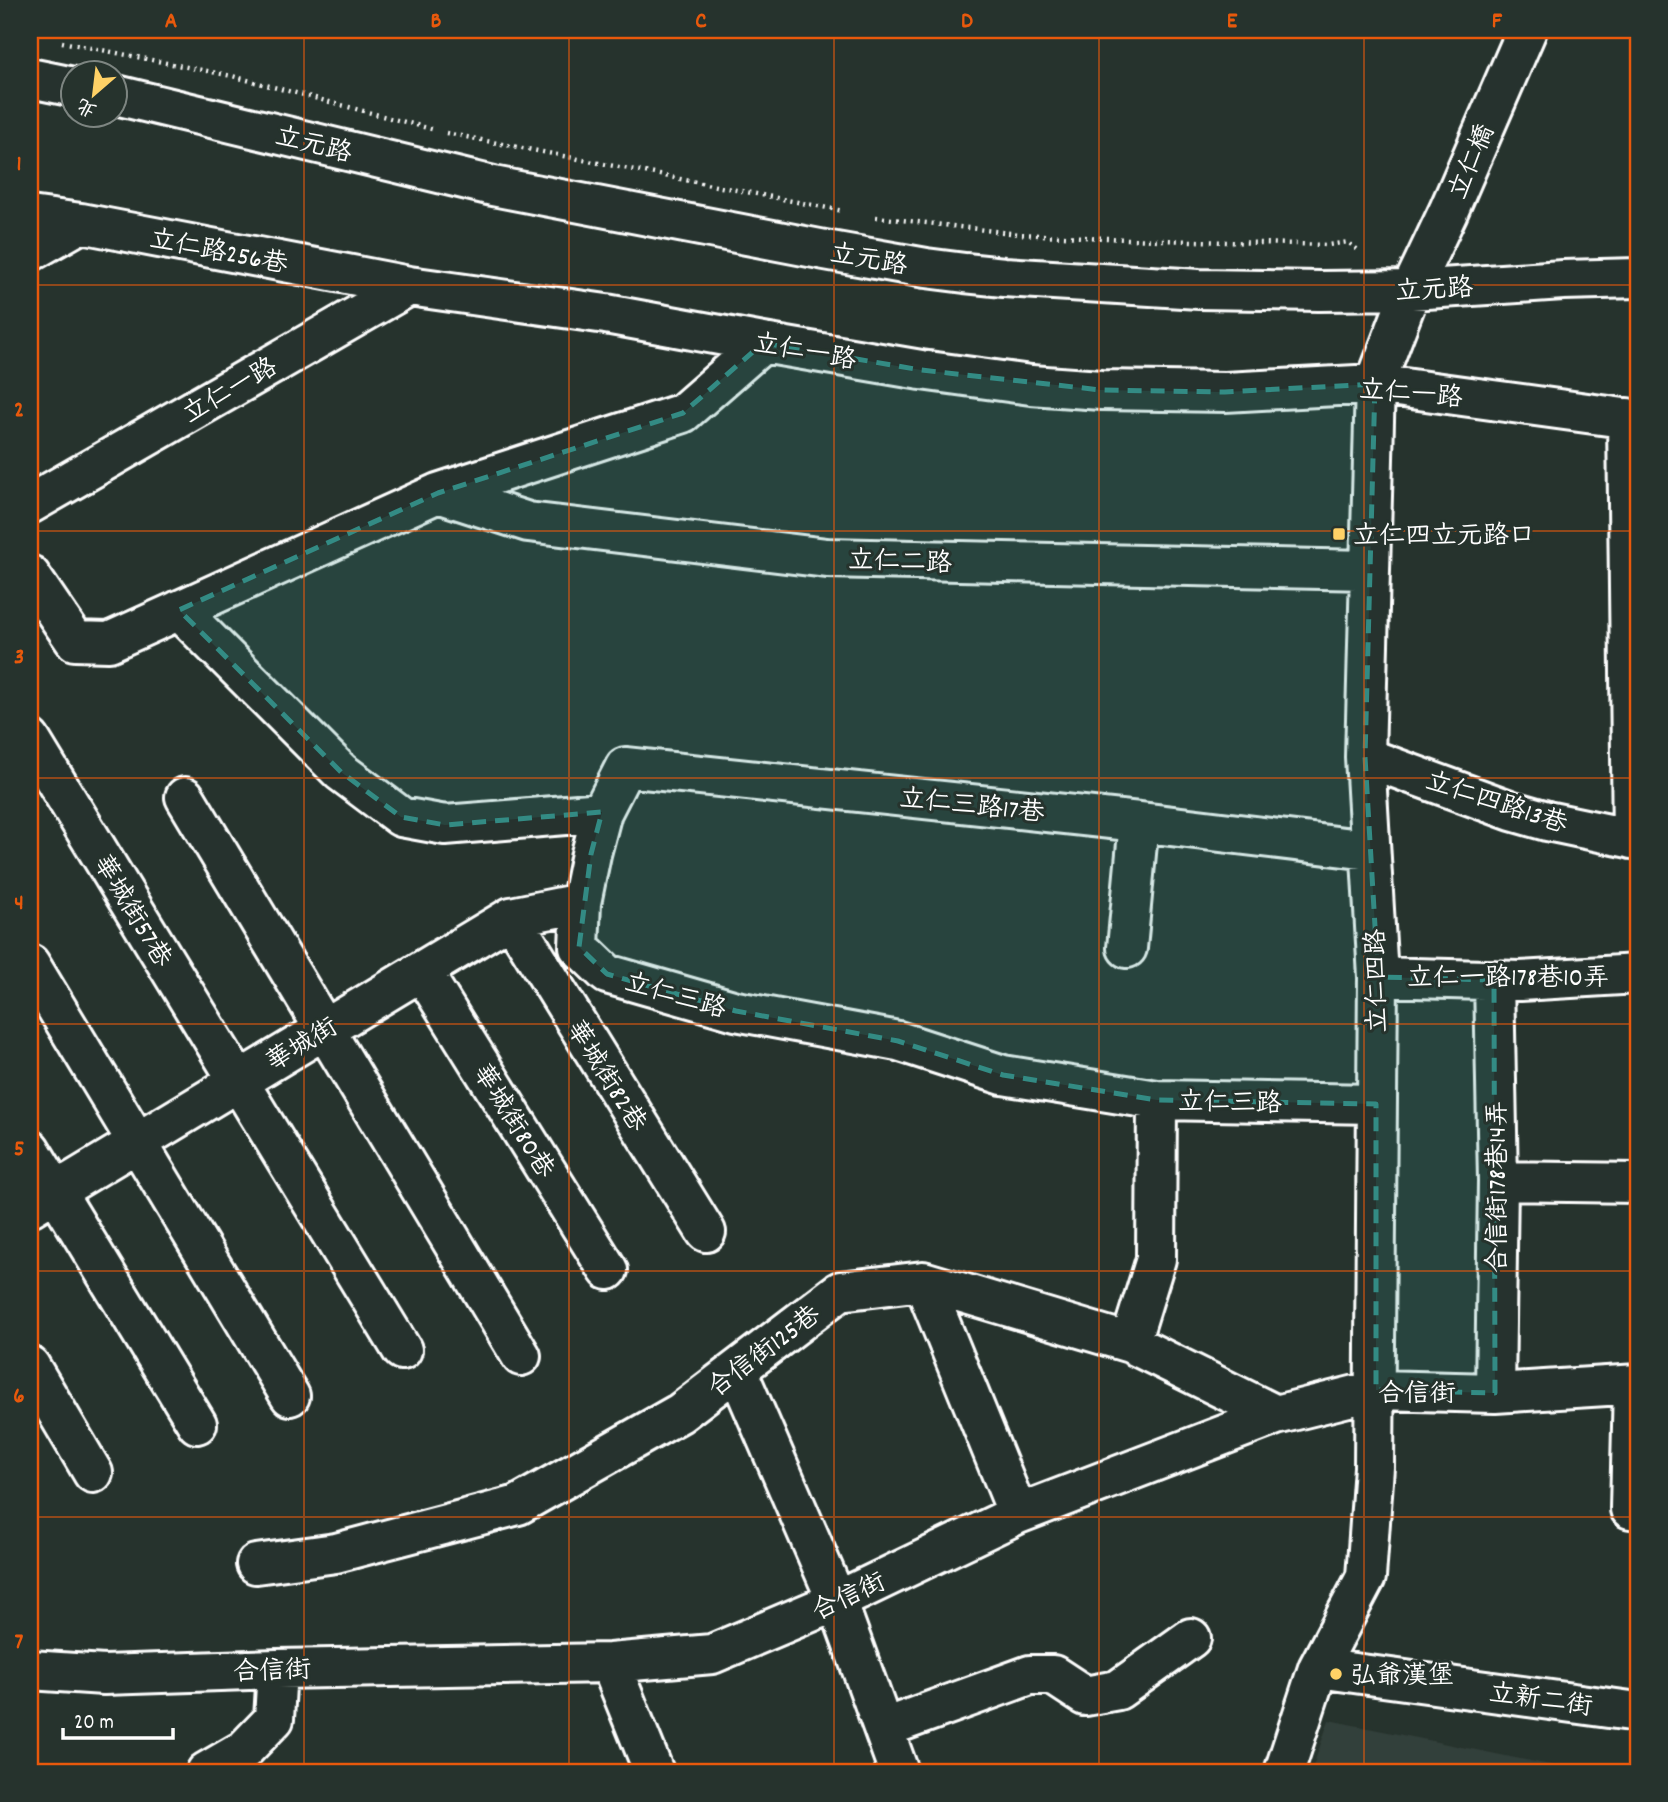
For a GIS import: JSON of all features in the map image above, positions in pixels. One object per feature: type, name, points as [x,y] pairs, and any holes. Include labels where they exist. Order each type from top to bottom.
[{"type":"street","name":"立仁橋","points":[[1411,290],[1527,30]]},
{"type":"street","points":[[30,78],[60,84]]},
{"type":"street","name":"立元路","points":[[130,98],[493,186],[926,268],[1004,277],[1199,289],[1319,291],[1411,290],[1638,278]]},
{"type":"street","name":"立仁路256巷","points":[[30,216],[81,223],[409,286]]},
{"type":"street","points":[[30,252],[81,223]]},
{"type":"street","name":"立仁一路","points":[[30,504],[409,286],[606,314],[921,370],[1031,385],[1224,392],[1375,384],[1632,419]]},
{"type":"street","name":"立仁四路","points":[[1284,1772],[1318,1668],[1366,1577],[1374,1467],[1376,1390],[1378,977],[1365,757],[1375,384],[1411,290]]},
{"type":"street","points":[[30,575],[75,641],[110,642],[438,493],[683,413],[763,343]]},
{"type":"street","points":[[1632,419],[1635,839]]},
{"type":"street","name":"立仁二路","points":[[438,493],[528,522],[827,558],[1369,570]]},
{"type":"street","points":[[179,610],[341,772],[401,817],[446,825],[602,812]]},
{"type":"street","name":"華城街57巷","points":[[30,739],[402,1350]]},
{"type":"street","name":"立仁四路13巷","points":[[1365,757],[1512,811],[1635,839]]},
{"type":"street","name":"立仁三路17巷","points":[[602,812],[625,767],[1139,822],[1369,850]]},
{"type":"street","points":[[185,797],[521,1356]]},
{"type":"street","name":"立仁三路","points":[[602,812],[581,903],[579,947],[607,974],[736,1011],[898,1041],[1003,1075],[1157,1100],[1376,1104]]},
{"type":"street","points":[[1127,948],[1139,822]]},
{"type":"street","name":"華城街","points":[[43,1199],[511,917],[581,903]]},
{"type":"street","name":"華城街82巷","points":[[511,917],[706,1232]]},
{"type":"street","points":[[30,964],[290,1396]]},
{"type":"street","name":"華城街80巷","points":[[422,971],[608,1270]]},
{"type":"street","name":"立仁一路178巷10弄","points":[[1378,977],[1520,981],[1638,974]]},
{"type":"street","name":"合信街178巷14弄","points":[[1494,980],[1498,1181],[1495,1393]]},
{"type":"street","points":[[1130,1343],[1156,1259],[1157,1100]]},
{"type":"street","points":[[30,1149],[43,1199],[197,1424]]},
{"type":"street","points":[[1498,1181],[1638,1183]]},
{"type":"street","points":[[923,1281],[1018,1514]]},
{"type":"street","name":"合信街125巷","points":[[256,1564],[335,1553],[518,1506],[680,1413],[841,1291],[923,1281],[1130,1343],[1276,1415]]},
{"type":"street","points":[[30,1366],[93,1473]]},
{"type":"street","points":[[737,1370],[837,1601],[884,1728],[893,1771]]},
{"type":"street","points":[[1630,1509],[1636,1384]]},
{"type":"street","name":"合信街","points":[[30,1670],[104,1675],[277,1668],[610,1663],[712,1654],[837,1601],[1018,1514],[1276,1415],[1376,1390],[1495,1393],[1636,1384]]},
{"type":"street","points":[[884,1728],[1030,1675],[1054,1675],[1085,1696],[1118,1690],[1191,1638]]},
{"type":"street","points":[[610,1663],[654,1772]]},
{"type":"street","points":[[206,1772],[244,1750],[274,1719],[277,1668]]},
{"type":"street","name":"立新二街","points":[[1318,1668],[1638,1712]]},
{"type":"path","points":[[59,42],[232,76],[442,132],[855,214]]},
{"type":"path","points":[[868,217],[1019,234],[1328,245],[1348,242],[1411,290]]},
{"type":"highlighted area","points":[[763,343],[921,370],[1101,390],[1225,392],[1375,384],[1365,757],[1378,977],[1494,980],[1495,1393],[1376,1390],[1376,1104],[1157,1100],[1003,1075],[898,1041],[736,1011],[607,974],[579,947],[591,854],[602,812],[445,825],[401,817],[341,772],[179,610],[438,493],[683,413]]},
{"type":"shaded area","points":[[1329,1720],[1560,1767],[1591,1772],[1311,1772]]},
{"type":"place","name":"立仁四立元路口","points":[[1339,534]]},
{"type":"place","name":"弘爺漢堡","points":[[1336,1674]]}]
